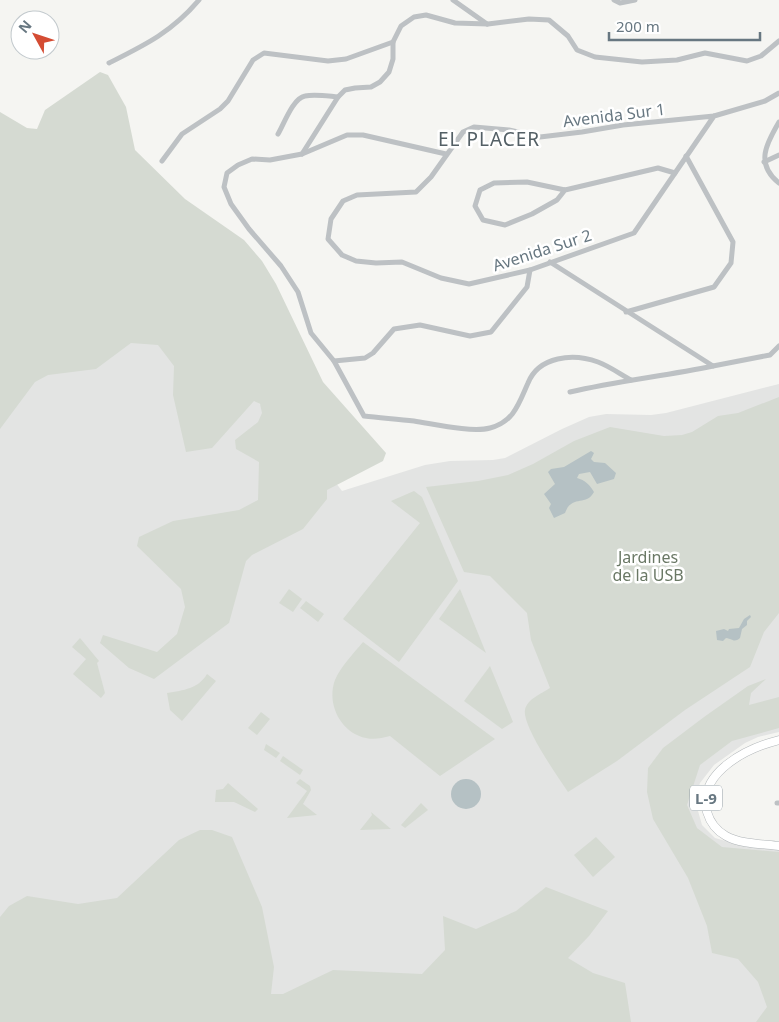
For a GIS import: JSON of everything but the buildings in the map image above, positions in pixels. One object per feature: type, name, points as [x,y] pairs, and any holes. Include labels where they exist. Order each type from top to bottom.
[{"type":"main road","name":"L-9","points":[[779,740],[752,750],[720,770],[709,785],[706,803],[712,823],[725,835],[732,839],[779,846]]},
{"type":"street","points":[[109,64],[167,32],[199,0]]},
{"type":"street","points":[[453,0],[488,24]]},
{"type":"street","points":[[614,0],[620,3],[635,0]]},
{"type":"street","points":[[302,154],[338,97],[345,90],[370,88],[380,82],[389,72],[393,59],[393,42],[401,26],[414,17],[426,15],[454,23],[488,24],[528,19],[549,20],[568,36],[577,50],[595,57],[642,62],[677,60],[705,53],[747,61],[761,56],[779,41]]},
{"type":"street","points":[[162,161],[182,134],[220,109],[228,101],[253,60],[264,53],[328,61],[346,59],[393,42]]},
{"type":"street","name":"Avenida Sur 1","points":[[328,239],[331,219],[344,201],[357,195],[416,192],[431,177],[463,132],[474,127],[509,130],[540,137],[622,125],[714,116],[765,101],[779,93]]},
{"type":"street","points":[[278,134],[295,102],[300,97],[307,95],[338,97]]},
{"type":"street","name":"Avenida Sur 2","points":[[328,239],[342,254],[356,261],[376,263],[402,262],[441,278],[469,284],[530,270],[634,233],[714,116]]},
{"type":"street","points":[[779,122],[769,139],[764,153],[764,162],[773,178],[779,183]]},
{"type":"street","points":[[446,154],[363,135],[346,135],[302,154],[270,160],[252,159],[238,165],[227,173],[224,187],[231,204],[249,229],[282,266],[298,292],[311,333],[334,361],[364,416],[411,420],[464,428],[489,428],[502,423],[512,416],[529,381],[540,367],[554,359],[568,357],[586,358],[599,362],[631,380]]},
{"type":"street","points":[[764,162],[779,155]]},
{"type":"street","points":[[626,312],[714,287],[731,263],[733,242],[686,156]]},
{"type":"street","points":[[565,190],[557,200],[532,214],[505,225],[483,220],[475,206],[480,190],[494,183],[527,182],[565,190],[658,168],[675,173]]},
{"type":"street","points":[[550,262],[713,366]]},
{"type":"street","points":[[334,361],[365,358],[373,353],[394,329],[420,325],[470,336],[491,332],[527,287],[530,270]]},
{"type":"street","points":[[570,392],[631,380],[676,374],[770,355],[779,346]]},
{"type":"shaded area","points":[[0,226],[69,239],[308,446],[342,491],[425,465],[450,461],[505,458],[589,417],[606,414],[651,415],[666,413],[779,384],[779,732],[758,737],[745,743],[714,765],[700,783],[696,804],[702,825],[715,838],[729,842],[779,849],[779,1022],[0,1022]]},
{"type":"shaded area","points":[[591,451],[594,453],[591,459],[594,462],[605,463],[616,473],[614,479],[597,484],[590,472],[579,474],[577,478],[587,483],[594,492],[587,499],[571,504],[565,513],[554,518],[549,508],[551,504],[544,494],[555,484],[548,472],[551,469],[564,467]]},
{"type":"shaded area","points":[[750,615],[751,617],[747,621],[747,625],[742,629],[740,638],[735,640],[726,638],[723,641],[717,640],[716,631],[724,629],[728,631],[729,629],[739,628],[744,619]]},
{"type":"shaded area","points":[[466,779],[477,783],[481,794],[477,805],[466,809],[455,805],[451,794],[455,783]]},
{"type":"green space","points":[[100,72],[108,75],[126,107],[135,150],[185,199],[244,240],[262,261],[276,284],[323,382],[386,453],[383,461],[327,490],[327,499],[303,529],[252,555],[246,561],[229,623],[154,679],[129,668],[100,643],[103,635],[157,652],[177,634],[185,607],[181,589],[137,546],[139,537],[173,521],[239,510],[258,500],[259,462],[236,449],[235,440],[258,422],[262,413],[260,404],[254,401],[212,448],[186,452],[173,395],[174,366],[158,345],[131,343],[96,369],[48,375],[35,382],[0,429],[0,112],[27,128],[37,129],[45,110]]},
{"type":"green space","name":"Jardines de la USB","points":[[779,397],[779,613],[764,632],[750,667],[685,710],[617,761],[568,792],[535,739],[526,718],[525,710],[528,703],[550,688],[531,640],[527,613],[490,576],[464,572],[426,487],[478,481],[508,475],[533,464],[574,441],[610,427],[664,436],[682,435],[692,432],[718,416],[738,413]]},
{"type":"green space","points":[[414,491],[422,497],[458,581],[399,662],[343,619],[420,523],[391,501]]},
{"type":"green space","points":[[289,589],[302,599],[293,612],[279,603]]},
{"type":"green space","points":[[460,589],[486,653],[439,619]]},
{"type":"green space","points":[[306,601],[324,614],[318,622],[300,608]]},
{"type":"green space","points":[[80,638],[99,661],[97,663],[105,693],[101,698],[73,674],[86,659],[72,647]]},
{"type":"green space","points":[[363,642],[495,739],[440,776],[390,736],[369,739],[349,730],[343,724],[334,708],[333,689],[335,680],[341,670]]},
{"type":"green space","points":[[490,666],[513,722],[502,729],[464,701]]},
{"type":"green space","points":[[207,674],[216,681],[182,721],[170,710],[167,693],[195,686]]},
{"type":"green space","points":[[766,679],[751,693],[749,705],[779,697],[779,728],[732,741],[700,765],[687,805],[697,828],[722,847],[779,852],[779,1022],[756,1022],[767,1007],[758,982],[738,959],[712,953],[707,926],[688,878],[653,819],[647,792],[648,768],[663,748],[748,686]]},
{"type":"green space","points":[[261,712],[270,719],[257,735],[248,728]]},
{"type":"green space","points":[[266,744],[280,753],[276,758],[264,750]]},
{"type":"green space","points":[[283,756],[303,770],[300,775],[280,761]]},
{"type":"green space","points":[[300,779],[310,786],[311,790],[303,804],[317,815],[287,818],[307,791],[296,783]]},
{"type":"green space","points":[[228,783],[258,809],[255,812],[234,802],[215,802],[216,790],[223,789]]},
{"type":"green space","points":[[421,803],[428,810],[405,828],[401,825]]},
{"type":"green space","points":[[371,812],[391,829],[360,830],[372,815]]},
{"type":"green space","points":[[200,830],[212,830],[232,837],[262,907],[274,967],[271,994],[283,994],[333,970],[422,974],[445,950],[443,916],[476,929],[516,911],[546,887],[608,911],[589,936],[568,958],[593,973],[625,983],[631,1022],[0,1022],[0,917],[9,906],[27,896],[78,904],[117,898],[179,840]]},
{"type":"green space","points":[[596,837],[615,857],[593,877],[574,855]]},
{"type":"district","name":"EL PLACER","points":[[489,139]]}]
